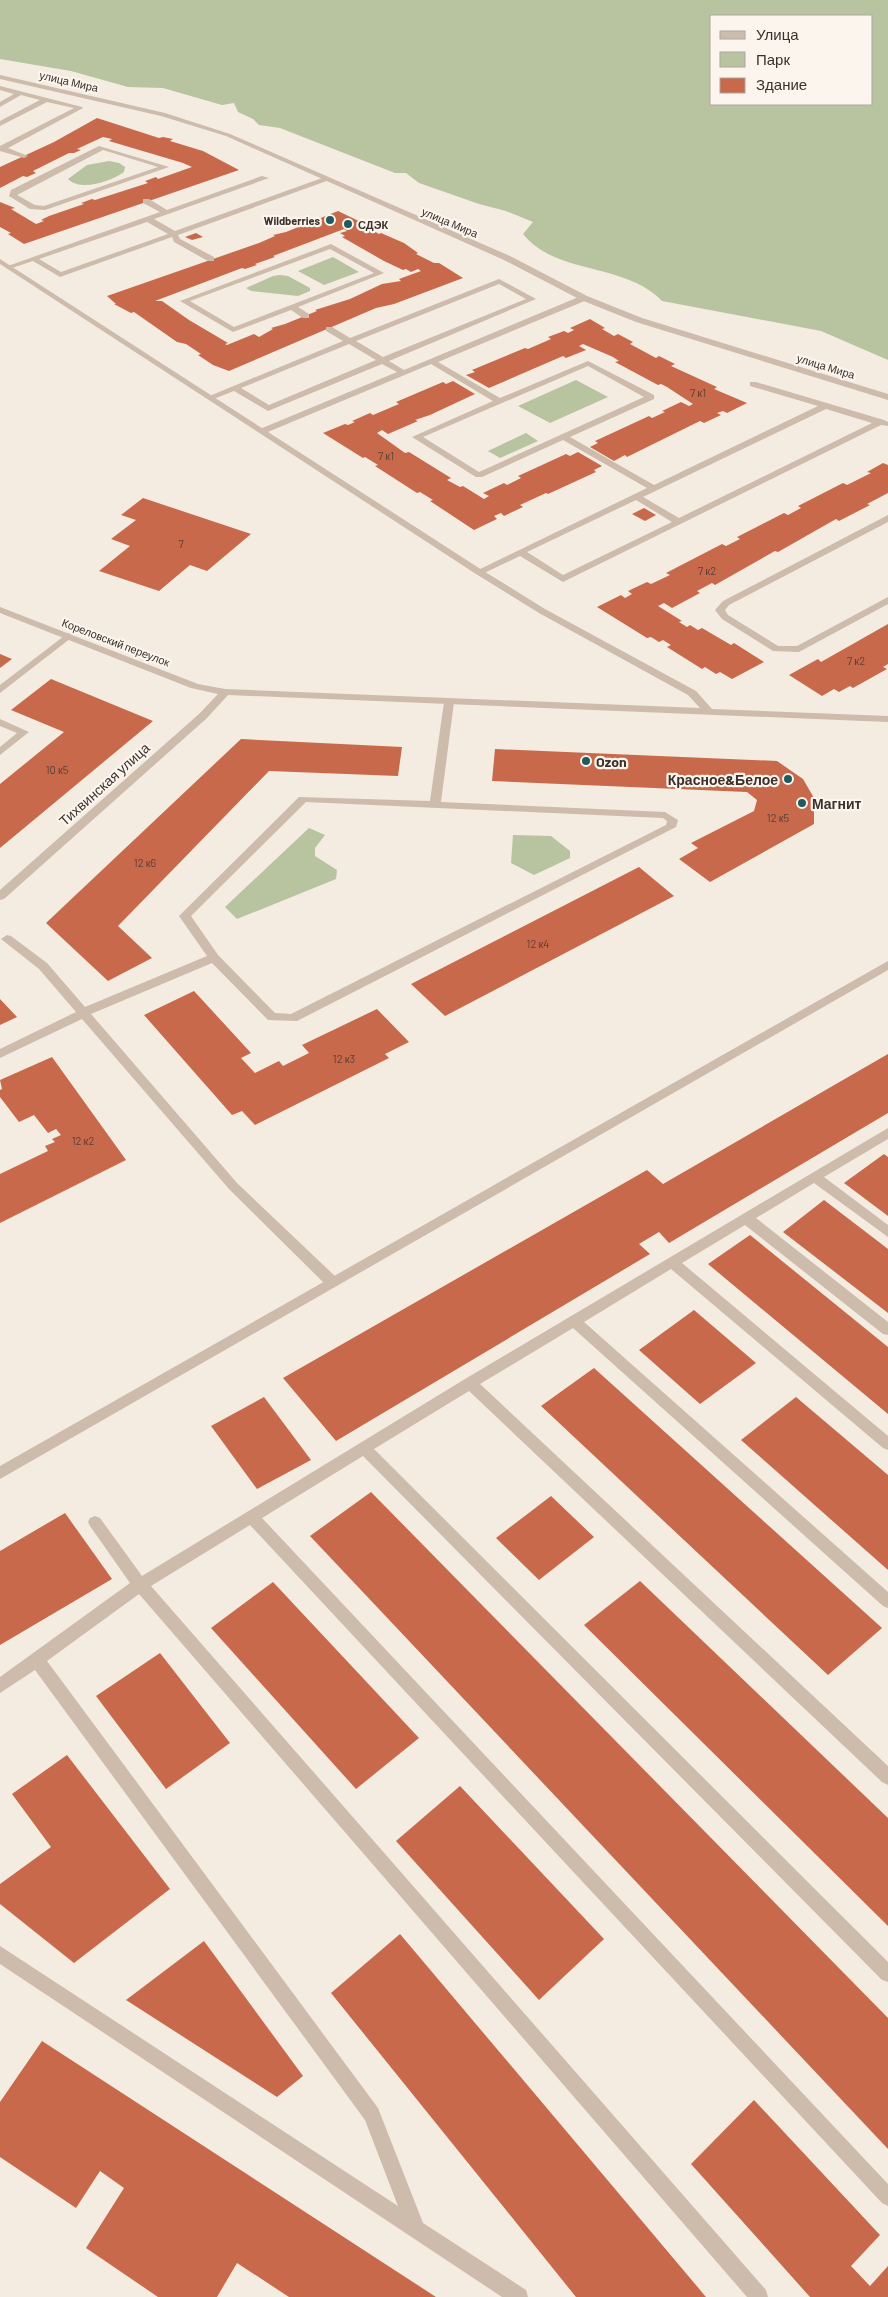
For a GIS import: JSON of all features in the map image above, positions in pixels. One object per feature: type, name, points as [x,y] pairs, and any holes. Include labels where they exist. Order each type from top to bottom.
[{"type":"street","name":"улица Мира","points":[[0,77],[163,114],[228,135],[507,258],[584,298],[639,320],[888,397]]},
{"type":"street","points":[[0,88],[80,108],[2,149]]},
{"type":"street","points":[[34,97],[51,88]]},
{"type":"street","points":[[0,105],[20,93]]},
{"type":"street","points":[[0,124],[46,100]]},
{"type":"street","points":[[102,148],[165,167],[116,184],[45,208],[33,207],[13,196],[14,192],[102,148]]},
{"type":"street","points":[[2,149],[24,156]]},
{"type":"street","points":[[48,164],[62,168]]},
{"type":"street","points":[[9,267],[265,178]]},
{"type":"street","points":[[34,259],[60,275],[328,179]]},
{"type":"street","points":[[116,184],[126,190]]},
{"type":"street","points":[[146,201],[166,212]]},
{"type":"street","points":[[148,219],[174,234],[177,240],[211,260]]},
{"type":"street","points":[[331,246],[380,273],[292,307],[233,330],[184,301],[331,246]]},
{"type":"street","points":[[0,261],[542,612],[692,693],[710,713]]},
{"type":"street","points":[[232,272],[244,279]]},
{"type":"street","points":[[211,397],[499,281],[532,299],[268,408],[235,388]]},
{"type":"street","points":[[263,432],[584,298]]},
{"type":"street","points":[[292,307],[306,316]]},
{"type":"street","points":[[329,329],[404,373]]},
{"type":"street","points":[[431,362],[500,401]]},
{"type":"street","points":[[588,363],[651,397],[479,475],[416,437],[500,401],[588,363]]},
{"type":"street","points":[[753,384],[884,423]]},
{"type":"street","points":[[479,572],[825,406]]},
{"type":"street","points":[[520,552],[563,579],[884,423]]},
{"type":"street","points":[[564,437],[654,488]]},
{"type":"street","points":[[636,496],[679,522]]},
{"type":"street","points":[[888,518],[726,602],[720,610],[725,618],[776,649],[799,649],[888,600]]},
{"type":"street","name":"Кореловский переулок","points":[[0,610],[195,686],[225,692],[888,719]]},
{"type":"street","points":[[0,690],[68,636]]},
{"type":"street","name":"Тихвинская улица","points":[[0,896],[208,711],[225,692]]},
{"type":"street","points":[[435,805],[449,702]]},
{"type":"street","points":[[0,722],[24,732],[0,752]]},
{"type":"street","points":[[303,799],[665,815],[673,820],[671,827],[294,1018],[272,1017],[214,958],[185,916],[303,799]]},
{"type":"street","points":[[7,939],[42,966],[233,1186],[332,1282]]},
{"type":"street","points":[[0,1054],[83,1013],[214,958]]},
{"type":"street","points":[[0,1473],[888,966]]},
{"type":"street","points":[[0,1686],[140,1585],[470,1383],[815,1177],[886,1137]]},
{"type":"street","points":[[815,1177],[888,1232]]},
{"type":"street","points":[[746,1218],[888,1330]]},
{"type":"street","points":[[672,1262],[888,1444]]},
{"type":"street","points":[[574,1321],[888,1601]]},
{"type":"street","points":[[470,1383],[888,1777]]},
{"type":"street","points":[[364,1448],[888,1974]]},
{"type":"street","points":[[252,1517],[888,2197]]},
{"type":"street","points":[[95,1522],[140,1585],[759,2297]]},
{"type":"street","points":[[37,1660],[372,2114],[416,2229]]},
{"type":"street","points":[[0,1954],[519,2297]]},
{"type":"green space","points":[[0,0],[888,0],[888,360],[821,331],[662,301],[647,289],[629,280],[554,257],[537,247],[523,234],[533,222],[506,211],[479,204],[419,183],[406,173],[395,173],[280,128],[259,125],[253,119],[238,112],[234,103],[222,105],[163,88],[128,87],[71,71],[0,59]]},
{"type":"green space","points":[[109,161],[119,163],[125,167],[124,172],[104,182],[88,185],[73,183],[68,179],[87,165]]},
{"type":"green space","points":[[333,257],[359,272],[324,285],[298,271]]},
{"type":"green space","points":[[273,276],[288,276],[310,288],[310,291],[298,296],[251,291],[246,288]]},
{"type":"green space","points":[[576,380],[608,397],[550,423],[518,406]]},
{"type":"green space","points":[[526,433],[538,441],[500,458],[488,451]]},
{"type":"green space","points":[[309,828],[325,835],[315,848],[315,856],[337,870],[336,879],[237,919],[225,907]]},
{"type":"green space","points":[[513,835],[551,836],[570,851],[570,858],[534,875],[511,863]]},
{"type":"building","points":[[97,118],[159,138],[173,139],[170,141],[203,151],[239,170],[24,244],[8,234],[11,233],[0,227],[0,202],[15,208],[11,209],[36,224],[44,221],[41,220],[49,216],[84,204],[81,203],[148,183],[145,181],[156,177],[158,179],[192,167],[109,141],[112,139],[103,137],[77,149],[81,150],[69,153],[33,171],[36,173],[27,177],[23,176],[0,188],[0,167],[54,142]]},
{"type":"building","points":[[338,211],[365,224],[363,225],[379,234],[381,233],[404,243],[418,253],[416,254],[434,263],[439,263],[463,278],[394,304],[376,308],[229,371],[213,365],[186,344],[177,342],[134,312],[131,313],[114,304],[116,304],[107,296],[259,243],[275,236],[273,235],[286,232]],"holes":[[[344,229],[347,231],[340,233],[345,236],[342,237],[384,261],[403,270],[406,269],[411,272],[418,269],[421,271],[399,279],[401,281],[382,284],[350,299],[315,310],[317,311],[271,328],[273,329],[259,337],[254,334],[227,345],[225,344],[228,343],[189,320],[162,301],[155,301],[242,268],[245,269],[257,265],[255,264]]]},
{"type":"building","points":[[196,233],[203,237],[192,240],[185,237]]},
{"type":"building","points":[[590,319],[614,336],[618,334],[633,342],[630,344],[656,358],[659,356],[675,364],[671,366],[717,387],[714,389],[747,403],[727,413],[723,411],[717,413],[721,415],[704,423],[700,421],[627,457],[625,455],[614,461],[590,447],[598,443],[595,441],[649,416],[652,418],[681,402],[689,406],[693,404],[667,387],[661,384],[658,385],[615,362],[619,361],[613,357],[583,344],[579,346],[586,350],[566,358],[563,356],[489,388],[466,375],[475,372],[472,370],[551,339],[548,337],[564,331],[568,333],[574,330],[570,328]]},
{"type":"building","points":[[453,381],[475,394],[388,434],[382,430],[377,433],[405,453],[409,452],[451,478],[447,480],[460,487],[463,486],[484,499],[489,496],[483,493],[504,483],[507,485],[521,478],[518,476],[566,454],[570,456],[578,452],[602,466],[594,470],[596,472],[520,505],[523,507],[504,516],[501,513],[494,516],[497,519],[474,530],[430,501],[433,500],[420,492],[417,493],[375,466],[378,465],[323,433],[345,424],[348,425],[355,422],[352,421],[370,413],[373,415],[399,404],[396,402],[443,382],[446,384]]},
{"type":"building","points":[[883,463],[888,465],[888,493],[867,504],[870,505],[839,521],[836,519],[715,585],[712,583],[697,591],[700,593],[672,608],[664,603],[658,606],[682,621],[679,622],[687,627],[690,625],[698,630],[702,628],[731,645],[734,643],[764,662],[732,679],[720,672],[716,674],[705,667],[702,669],[667,647],[671,645],[663,640],[659,642],[651,637],[647,638],[597,607],[621,595],[625,598],[632,594],[628,591],[647,582],[651,584],[670,575],[666,573],[722,544],[726,546],[740,539],[737,537],[784,513],[788,515],[801,508],[798,506],[843,483],[847,485],[871,473],[867,472]]},
{"type":"building","points":[[143,498],[251,534],[207,571],[190,565],[159,591],[99,571],[130,546],[111,539],[136,520],[121,515]]},
{"type":"building","points":[[644,508],[656,515],[645,521],[632,514]]},
{"type":"building","points":[[888,624],[888,664],[883,667],[887,669],[853,688],[850,686],[839,692],[834,689],[822,696],[789,675],[818,659],[821,662]]},
{"type":"building","points":[[0,654],[12,659],[0,668]]},
{"type":"building","points":[[51,679],[153,721],[0,848],[0,784],[64,732],[11,710]]},
{"type":"building","points":[[241,739],[402,747],[398,776],[269,771],[118,926],[152,958],[108,981],[46,923]]},
{"type":"building","points":[[495,749],[777,761],[803,779],[814,798],[814,824],[710,882],[679,859],[698,848],[691,843],[754,811],[757,800],[747,792],[492,781]]},
{"type":"building","points":[[639,867],[674,896],[445,1016],[411,984]]},
{"type":"building","points":[[194,991],[251,1053],[241,1058],[255,1073],[279,1061],[283,1066],[309,1053],[302,1045],[377,1009],[409,1042],[385,1054],[389,1058],[255,1125],[242,1111],[232,1115],[144,1015]]},
{"type":"building","points":[[0,999],[17,1017],[0,1025]]},
{"type":"building","points":[[888,1054],[888,1113],[669,1243],[659,1232],[639,1244],[650,1254],[336,1441],[283,1378],[647,1170],[663,1184]]},
{"type":"building","points":[[52,1057],[126,1160],[0,1223],[0,1174],[48,1151],[45,1146],[55,1142],[52,1139],[61,1135],[56,1129],[48,1133],[34,1115],[19,1122],[0,1097],[0,1090],[2,1089],[0,1080]]},
{"type":"building","points":[[884,1154],[888,1157],[888,1216],[844,1183]]},
{"type":"building","points":[[824,1200],[888,1249],[888,1313],[783,1232]]},
{"type":"building","points":[[750,1235],[888,1347],[888,1414],[708,1264]]},
{"type":"building","points":[[694,1310],[756,1363],[700,1404],[639,1350]]},
{"type":"building","points":[[594,1368],[882,1628],[828,1675],[541,1406]]},
{"type":"building","points":[[264,1397],[311,1460],[257,1489],[211,1426]]},
{"type":"building","points":[[796,1397],[888,1475],[888,1570],[741,1440]]},
{"type":"building","points":[[371,1492],[888,2018],[888,2149],[310,1536]]},
{"type":"building","points":[[551,1496],[594,1537],[539,1580],[496,1538]]},
{"type":"building","points":[[65,1513],[112,1579],[0,1645],[0,1551]]},
{"type":"building","points":[[640,1581],[888,1818],[888,1926],[584,1625]]},
{"type":"building","points":[[273,1582],[419,1738],[356,1789],[211,1628]]},
{"type":"building","points":[[160,1653],[230,1743],[166,1789],[96,1696]]},
{"type":"building","points":[[67,1755],[170,1889],[74,1963],[0,1904],[0,1884],[51,1847],[12,1794]]},
{"type":"building","points":[[460,1786],[604,1939],[539,2000],[396,1841]]},
{"type":"building","points":[[400,1934],[706,2297],[576,2297],[331,1993]]},
{"type":"building","points":[[204,1941],[303,2076],[277,2097],[126,2000]]},
{"type":"building","points":[[42,2041],[436,2297],[289,2297],[237,2263],[217,2297],[158,2297],[86,2248],[124,2188],[100,2171],[76,2208],[0,2157],[0,2102]]},
{"type":"building","points":[[754,2100],[880,2235],[851,2266],[870,2286],[888,2266],[888,2297],[810,2297],[691,2164]]},
{"type":"place","name":"Wildberries","points":[[330,220]]},
{"type":"place","name":"СДЭК","points":[[348,224]]},
{"type":"place","name":"Ozon","points":[[586,761]]},
{"type":"place","name":"Красное&Белое","points":[[788,779]]},
{"type":"place","name":"Магнит","points":[[802,803]]}]
